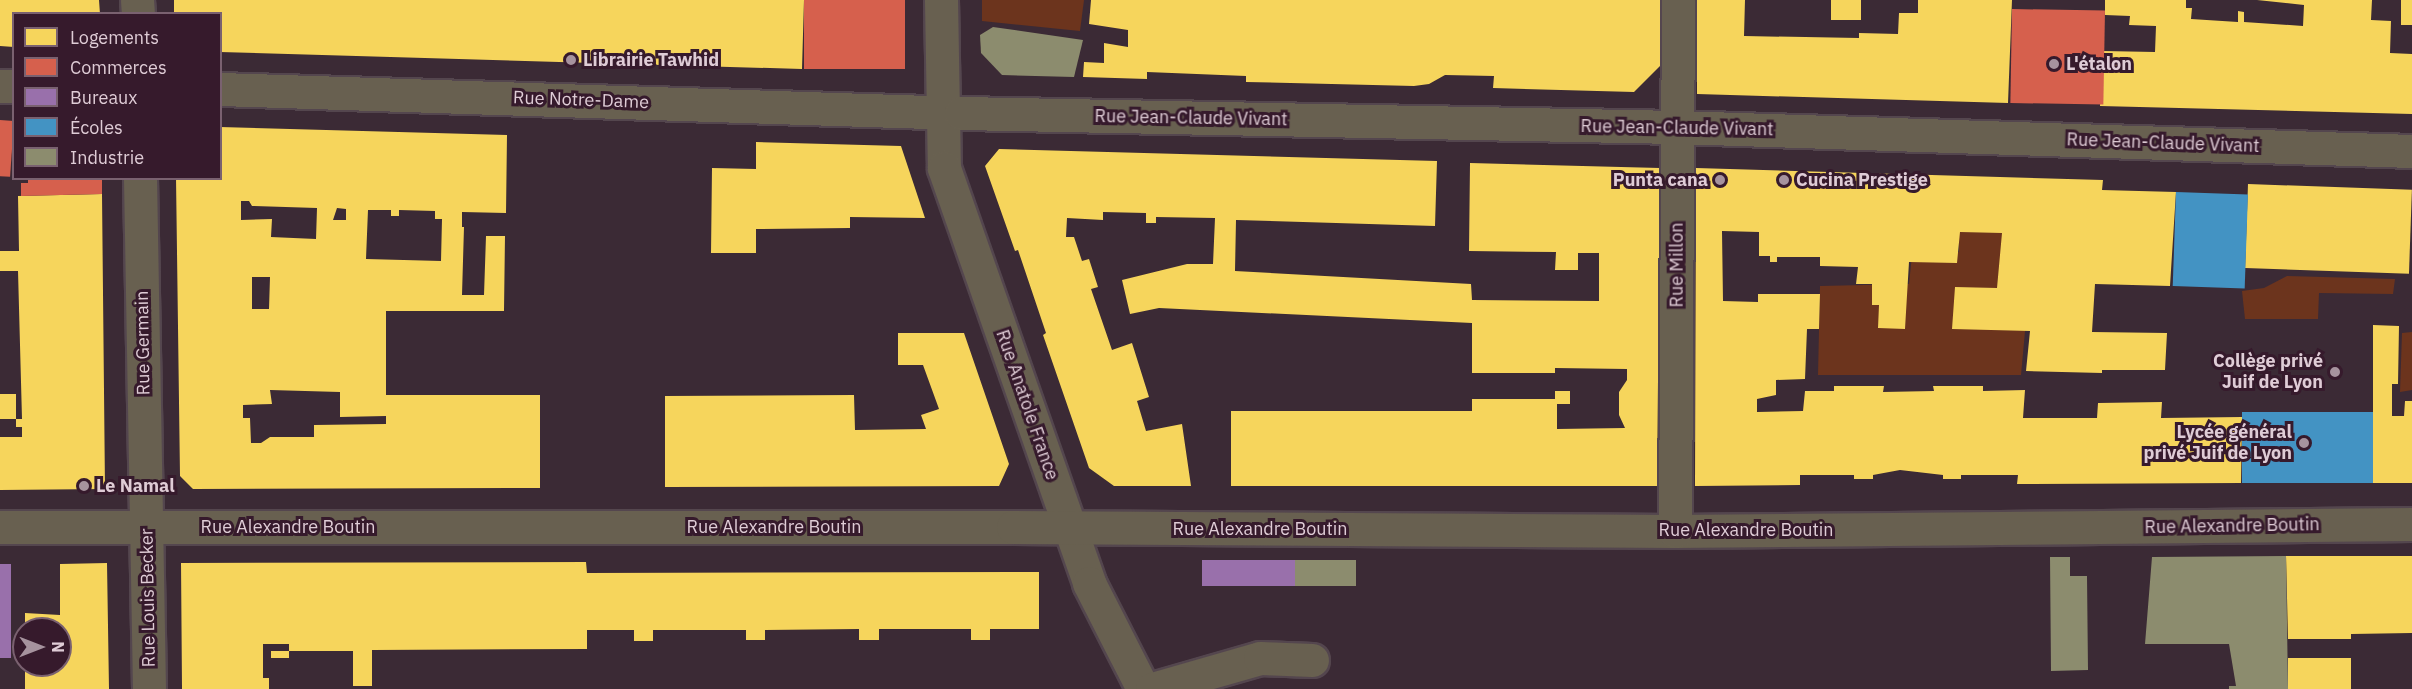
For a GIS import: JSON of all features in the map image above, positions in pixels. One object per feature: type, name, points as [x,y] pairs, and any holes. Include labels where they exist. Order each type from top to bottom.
[{"type":"street","name":"Rue Anatole France","points":[[942,0],[941,112],[944,168],[1089,583],[1143,689]]},
{"type":"street","name":"Rue Millon","points":[[1675,531],[1678,0]]},
{"type":"street","name":"Rue Notre-Dame","points":[[222,89],[941,112]]},
{"type":"street","name":"Rue Jean-Claude Vivant","points":[[941,112],[1677,128],[2412,151]]},
{"type":"street","name":"Rue Germain","points":[[140,180],[147,518]]},
{"type":"street","name":"Rue Alexandre Boutin","points":[[0,527],[109,526],[147,518],[1070,528],[1675,531],[2412,524]]},
{"type":"street","name":"Rue Louis Becker","points":[[147,518],[149,689]]},
{"type":"street","points":[[1152,689],[1260,658],[1312,660]]},
{"type":"shaded area","points":[[982,0],[1084,0],[1080,31],[982,21]]},
{"type":"shaded area","points":[[1959,230],[2034,233],[2021,375],[1818,375],[1820,286],[1909,284],[1912,255],[1959,252]]},
{"type":"shaded area","points":[[2287,276],[2395,279],[2393,294],[2319,293],[2318,319],[2245,319],[2242,291],[2264,288]]},
{"type":"shaded area","points":[[2412,332],[2412,390],[2400,392],[2402,333]]},
{"type":"building: Logements","points":[[0,0],[99,0],[100,12],[12,12],[12,47],[0,46]]},
{"type":"building: Logements","points":[[174,0],[804,0],[802,69],[222,52],[222,12],[174,12]]},
{"type":"building: Logements","points":[[1091,0],[1661,0],[1660,66],[1634,92],[1493,88],[1494,76],[1445,75],[1429,84],[1414,86],[1246,82],[1246,76],[1147,72],[1147,79],[1083,77],[1084,62],[1104,63],[1104,43],[1128,47],[1128,30],[1089,24]]},
{"type":"building: Logements","points":[[1697,0],[1745,0],[1744,36],[1859,38],[1859,33],[1898,34],[1899,13],[1918,13],[1918,0],[2012,0],[2008,103],[1697,94]]},
{"type":"building: Logements","points":[[1831,0],[1861,0],[1861,20],[1831,20]]},
{"type":"building: Logements","points":[[2105,0],[2186,0],[2186,8],[2192,8],[2191,19],[2238,22],[2238,11],[2244,12],[2244,22],[2303,26],[2304,5],[2257,0],[2372,0],[2371,20],[2391,21],[2390,53],[2412,54],[2412,114],[2100,106],[2103,51],[2155,52],[2156,26],[2129,25],[2130,16],[2105,15]]},
{"type":"building: Logements","points":[[2401,0],[2412,0],[2412,25],[2401,25]]},
{"type":"building: Logements","points":[[222,127],[507,135],[506,213],[462,212],[462,227],[464,227],[462,295],[484,295],[486,236],[505,236],[504,311],[386,311],[386,395],[540,395],[540,488],[193,489],[180,476],[176,180],[222,180]],"holes":[[[241,201],[249,201],[252,206],[317,208],[316,239],[271,237],[272,219],[241,220]],[[337,208],[346,209],[346,220],[333,220]],[[368,210],[391,210],[391,216],[399,216],[399,210],[435,211],[435,219],[442,219],[441,261],[366,259]],[[252,277],[270,277],[269,309],[252,309]],[[270,390],[340,392],[340,417],[386,416],[386,424],[314,425],[314,437],[270,437],[261,443],[251,443],[250,418],[243,418],[243,405],[272,404]]]},
{"type":"building: Logements","points":[[756,142],[901,146],[925,218],[850,217],[850,228],[756,229],[756,253],[711,253],[712,168],[756,169]]},
{"type":"building: Logements","points":[[999,149],[1437,161],[1435,226],[1236,220],[1235,271],[1471,284],[1472,300],[1599,301],[1599,253],[1578,253],[1578,270],[1555,270],[1556,252],[1469,251],[1470,163],[1660,168],[1657,486],[1231,486],[1231,411],[1472,411],[1472,399],[1555,399],[1555,391],[1570,391],[1570,404],[1557,404],[1557,429],[1625,428],[1619,415],[1619,392],[1627,380],[1627,369],[1555,368],[1555,373],[1472,373],[1472,323],[1159,308],[1130,314],[1122,280],[1187,264],[1213,264],[1215,218],[1156,217],[1156,223],[1146,223],[1146,213],[1103,212],[1103,220],[1067,218],[1066,237],[1074,237],[1082,261],[1089,259],[1098,287],[1091,289],[1112,350],[1132,343],[1149,397],[1137,401],[1146,431],[1182,424],[1191,486],[1114,486],[1089,468],[1043,335],[1046,333],[1018,250],[1015,251],[985,166]]},
{"type":"building: Logements","points":[[1696,168],[2103,180],[2102,190],[2176,192],[2170,286],[2095,284],[2092,332],[2167,333],[2165,370],[2102,370],[2102,373],[2026,371],[2030,331],[1952,329],[1955,287],[1997,288],[2002,233],[1960,232],[1957,263],[1909,262],[1905,329],[1878,328],[1879,305],[1872,305],[1872,284],[1856,284],[1858,267],[1820,266],[1820,257],[1777,257],[1777,262],[1770,262],[1770,256],[1759,256],[1759,232],[1722,231],[1723,301],[1758,302],[1758,294],[1820,294],[1819,329],[1807,329],[1805,379],[1776,380],[1776,395],[1757,399],[1757,412],[1803,411],[1805,391],[1834,391],[1834,386],[1884,386],[1883,392],[1934,391],[1933,386],[1983,386],[1983,391],[2025,390],[2023,418],[2097,418],[2098,403],[2162,402],[2161,418],[2242,417],[2241,483],[2017,484],[2018,475],[1961,475],[1961,479],[1943,479],[1943,475],[1900,470],[1873,475],[1873,479],[1854,479],[1854,475],[1800,475],[1800,485],[1695,486]]},
{"type":"building: Logements","points":[[2248,184],[2412,190],[2409,274],[2245,268]]},
{"type":"building: Logements","points":[[102,194],[105,489],[0,490],[0,437],[22,437],[22,427],[16,427],[16,419],[22,419],[18,271],[0,271],[0,251],[19,251],[18,196]]},
{"type":"building: Logements","points":[[2373,325],[2399,326],[2398,384],[2392,384],[2392,416],[2404,416],[2405,401],[2412,401],[2412,483],[2373,483]]},
{"type":"building: Logements","points":[[898,333],[964,333],[1009,464],[999,486],[665,487],[665,396],[854,395],[855,430],[926,429],[921,415],[939,409],[923,365],[898,365]]},
{"type":"building: Logements","points":[[0,394],[16,394],[16,419],[0,419]]},
{"type":"building: Logements","points":[[2286,556],[2412,556],[2412,633],[2351,634],[2351,639],[2288,639]]},
{"type":"building: Logements","points":[[586,562],[587,573],[1039,572],[1039,629],[990,629],[990,640],[971,640],[971,629],[879,629],[879,640],[859,640],[859,629],[765,630],[765,640],[746,640],[746,630],[653,630],[653,641],[634,641],[634,630],[587,630],[587,649],[372,650],[372,686],[353,686],[353,651],[289,651],[289,644],[263,644],[263,678],[269,678],[269,689],[182,689],[181,563]]},
{"type":"building: Logements","points":[[107,563],[109,689],[25,689],[25,677],[72,677],[72,617],[25,617],[25,613],[60,615],[60,564]]},
{"type":"building: Logements","points":[[271,651],[289,651],[289,658],[271,658]]},
{"type":"building: Logements","points":[[2288,658],[2351,658],[2351,689],[2288,689]]},
{"type":"building: Commerces","points":[[804,0],[905,0],[905,69],[804,69]]},
{"type":"building: Commerces","points":[[2012,9],[2105,11],[2103,105],[2010,103]]},
{"type":"building: Commerces","points":[[0,120],[12,121],[10,177],[0,176]]},
{"type":"building: Commerces","points":[[28,180],[102,180],[102,194],[21,196],[21,183],[28,183]]},
{"type":"building: Bureaux","points":[[1202,560],[1295,560],[1295,586],[1202,586]]},
{"type":"building: Bureaux","points":[[0,564],[11,564],[11,658],[0,658]]},
{"type":"building: Écoles","points":[[2176,192],[2248,195],[2245,288],[2173,286]]},
{"type":"building: Écoles","points":[[2242,412],[2373,412],[2373,483],[2242,483]]},
{"type":"building: Industrie","points":[[993,27],[1083,40],[1074,77],[1002,75],[981,53],[980,35]]},
{"type":"building: Industrie","points":[[2286,556],[2288,689],[2229,689],[2229,686],[2236,686],[2229,644],[2145,644],[2152,557]]},
{"type":"building: Industrie","points":[[2050,557],[2070,557],[2070,576],[2087,576],[2088,670],[2051,671]]},
{"type":"building: Industrie","points":[[1295,560],[1356,560],[1356,586],[1295,586]]},
{"type":"place","name":"Librairie Tawhid","points":[[571,60]]},
{"type":"place","name":"L'étalon","points":[[2054,64]]},
{"type":"place","name":"Punta cana","points":[[1720,180]]},
{"type":"place","name":"Cucina Prestige","points":[[1784,180]]},
{"type":"place","name":"Collège privé Juif de Lyon","points":[[2335,372]]},
{"type":"place","name":"Lycée général privé Juif de Lyon","points":[[2304,443]]},
{"type":"place","name":"Le Namal","points":[[84,486]]}]
